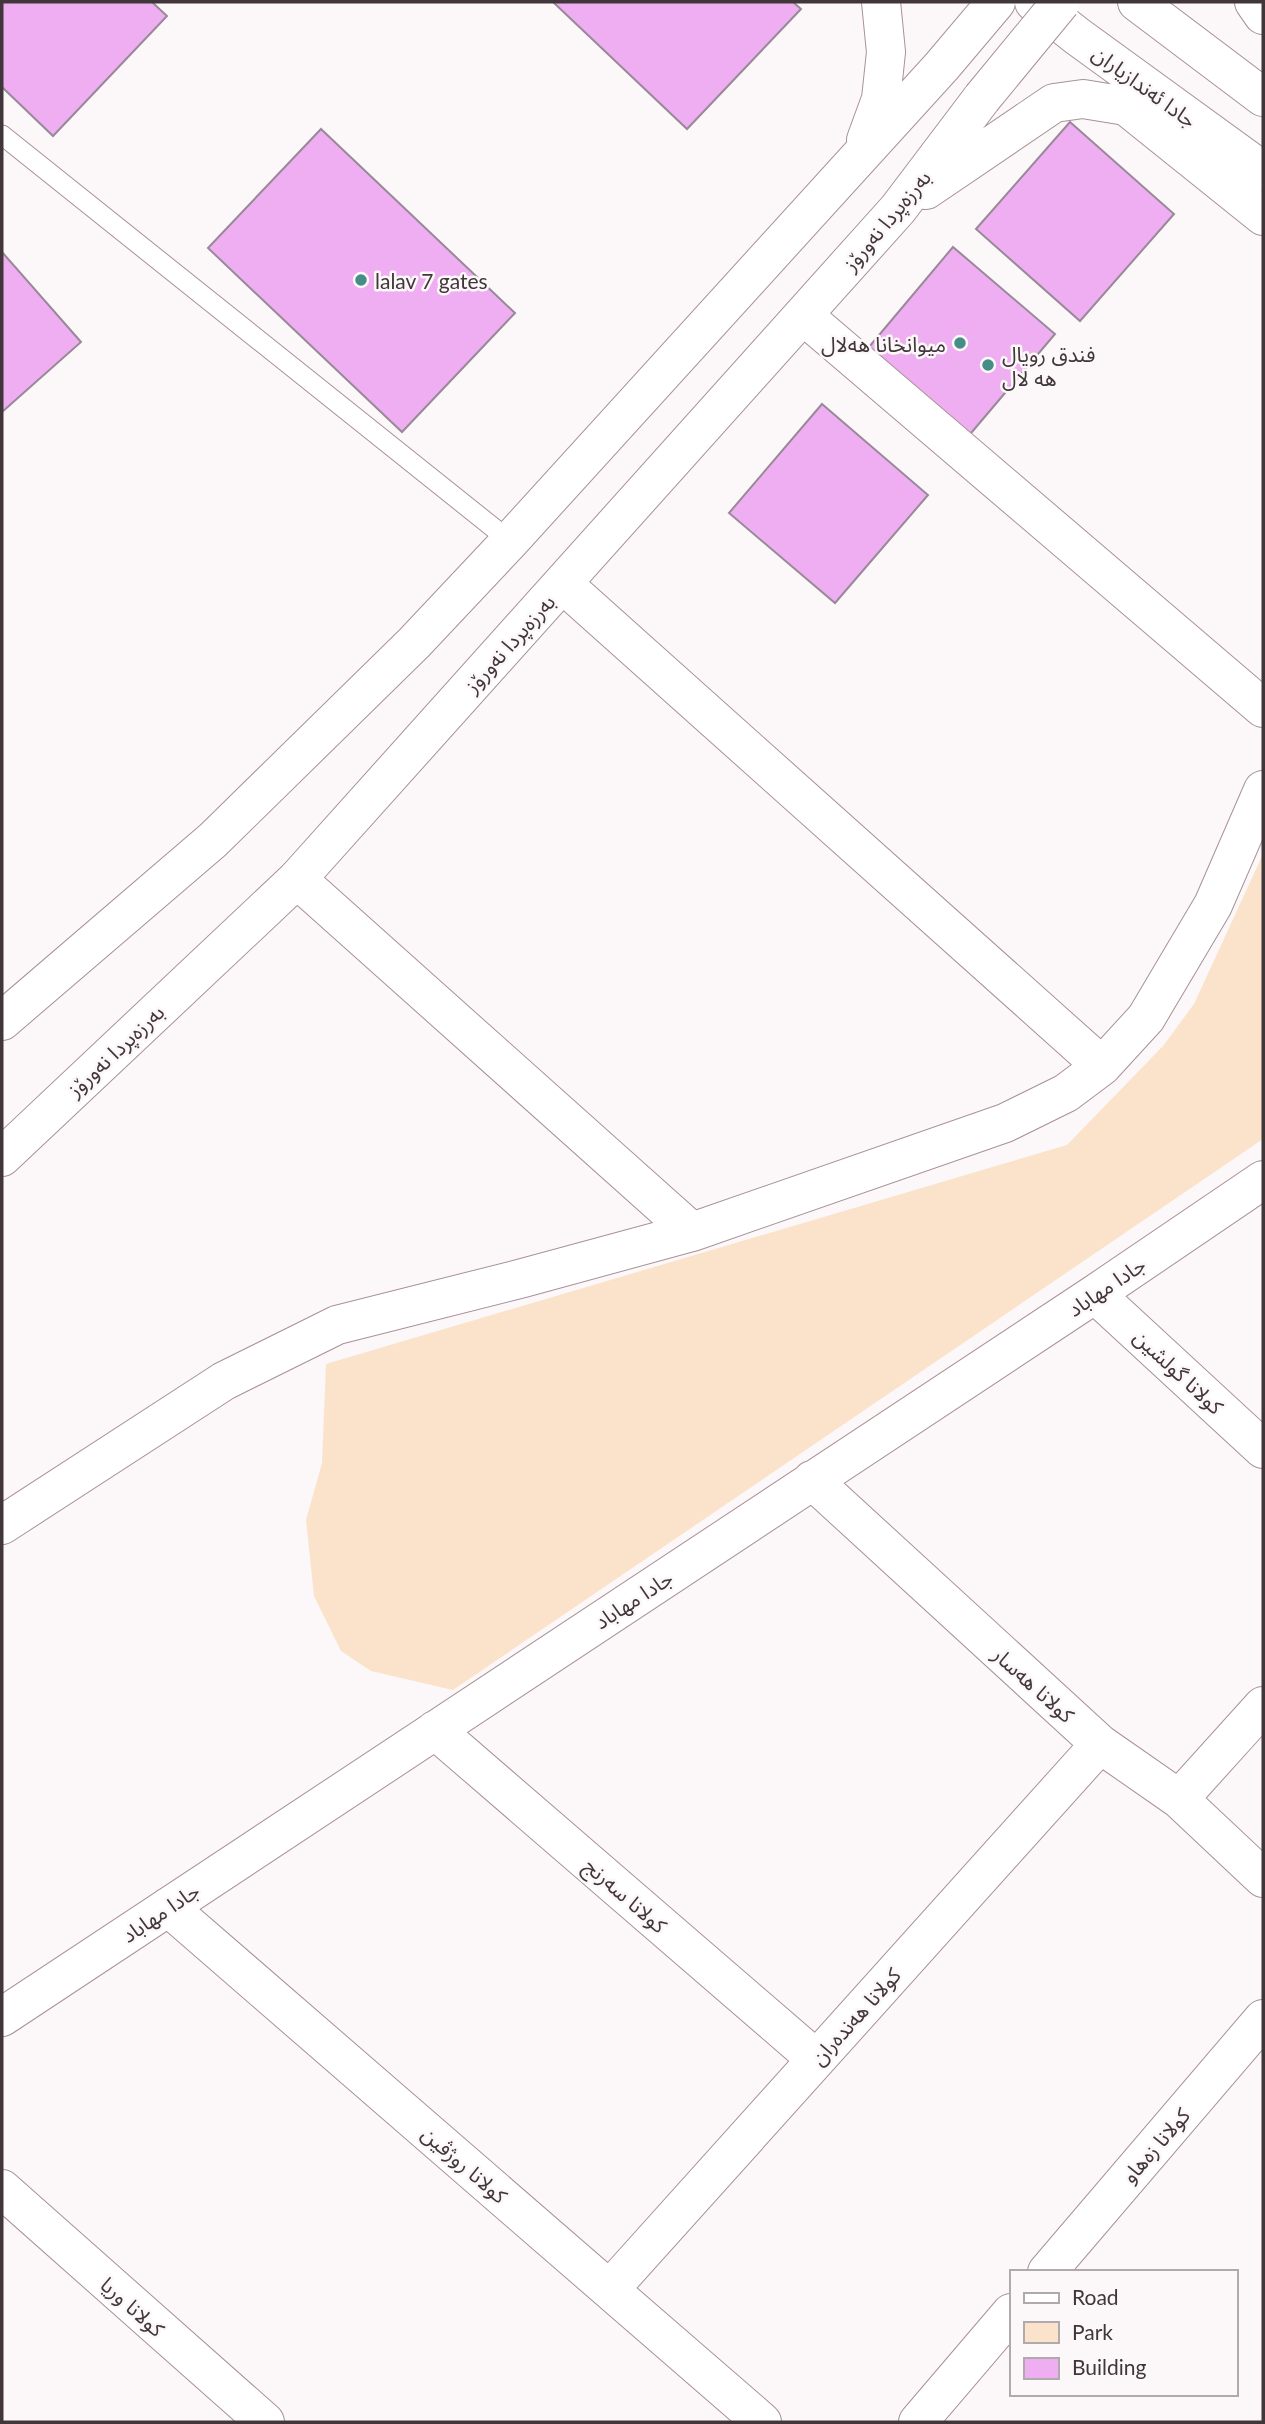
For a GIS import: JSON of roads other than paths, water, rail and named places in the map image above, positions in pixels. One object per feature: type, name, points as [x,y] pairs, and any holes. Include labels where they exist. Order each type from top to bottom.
[{"type":"street","points":[[861,153],[881,99],[886,52],[881,2]]},
{"type":"street","points":[[2,1021],[214,840],[414,643],[942,66],[996,2]]},
{"type":"street","name":"جادا ئەندازیاران","points":[[1034,2],[1261,169]]},
{"type":"street","name":"بەرزەپردا نەورۆز","points":[[2,1157],[297,879],[898,209],[982,98],[1061,2]]},
{"type":"street","points":[[1137,2],[1263,97]]},
{"type":"street","points":[[1254,2],[1263,15]]},
{"type":"street","points":[[898,209],[1054,103],[1083,99],[1126,106],[1263,216]]},
{"type":"street","points":[[804,316],[1263,708]]},
{"type":"street","points":[[563,584],[1101,1066]]},
{"type":"street","points":[[2,1525],[224,1381],[337,1325],[692,1232],[1004,1123],[1066,1093],[1101,1066],[1146,1018],[1213,905],[1263,790]]},
{"type":"street","points":[[297,879],[692,1232]]},
{"type":"street","name":"جادا مهاباد","points":[[2,2017],[1263,1180]]},
{"type":"street","name":"کولانا گولشین","points":[[1095,1294],[1263,1449]]},
{"type":"street","name":"کولانا هه‌سار","points":[[812,1480],[1100,1744],[1179,1799],[1263,1878]]},
{"type":"street","points":[[1179,1799],[1263,1706]]},
{"type":"street","name":"کولانا سەرنج","points":[[435,1730],[816,2059]]},
{"type":"street","name":"کولانا هه‌نده‌ران","points":[[610,2289],[1100,1744]]},
{"type":"street","name":"کولانا روژڤین","points":[[167,1907],[762,2422]]},
{"type":"street","name":"کولانا زەهاو","points":[[1049,2270],[1263,2019]]},
{"type":"street","name":"کولانا وریا","points":[[7,2206],[264,2422]]},
{"type":"street","points":[[918,2422],[1010,2314]]},
{"type":"lane","points":[[2,135],[510,541]]},
{"type":"place","name":"lalav 7 gates","points":[[361,280]]},
{"type":"place","name":"میوانخانا هەلال","points":[[960,343]]},
{"type":"place","name":"فندق رويال هه لال","points":[[988,365]]}]
